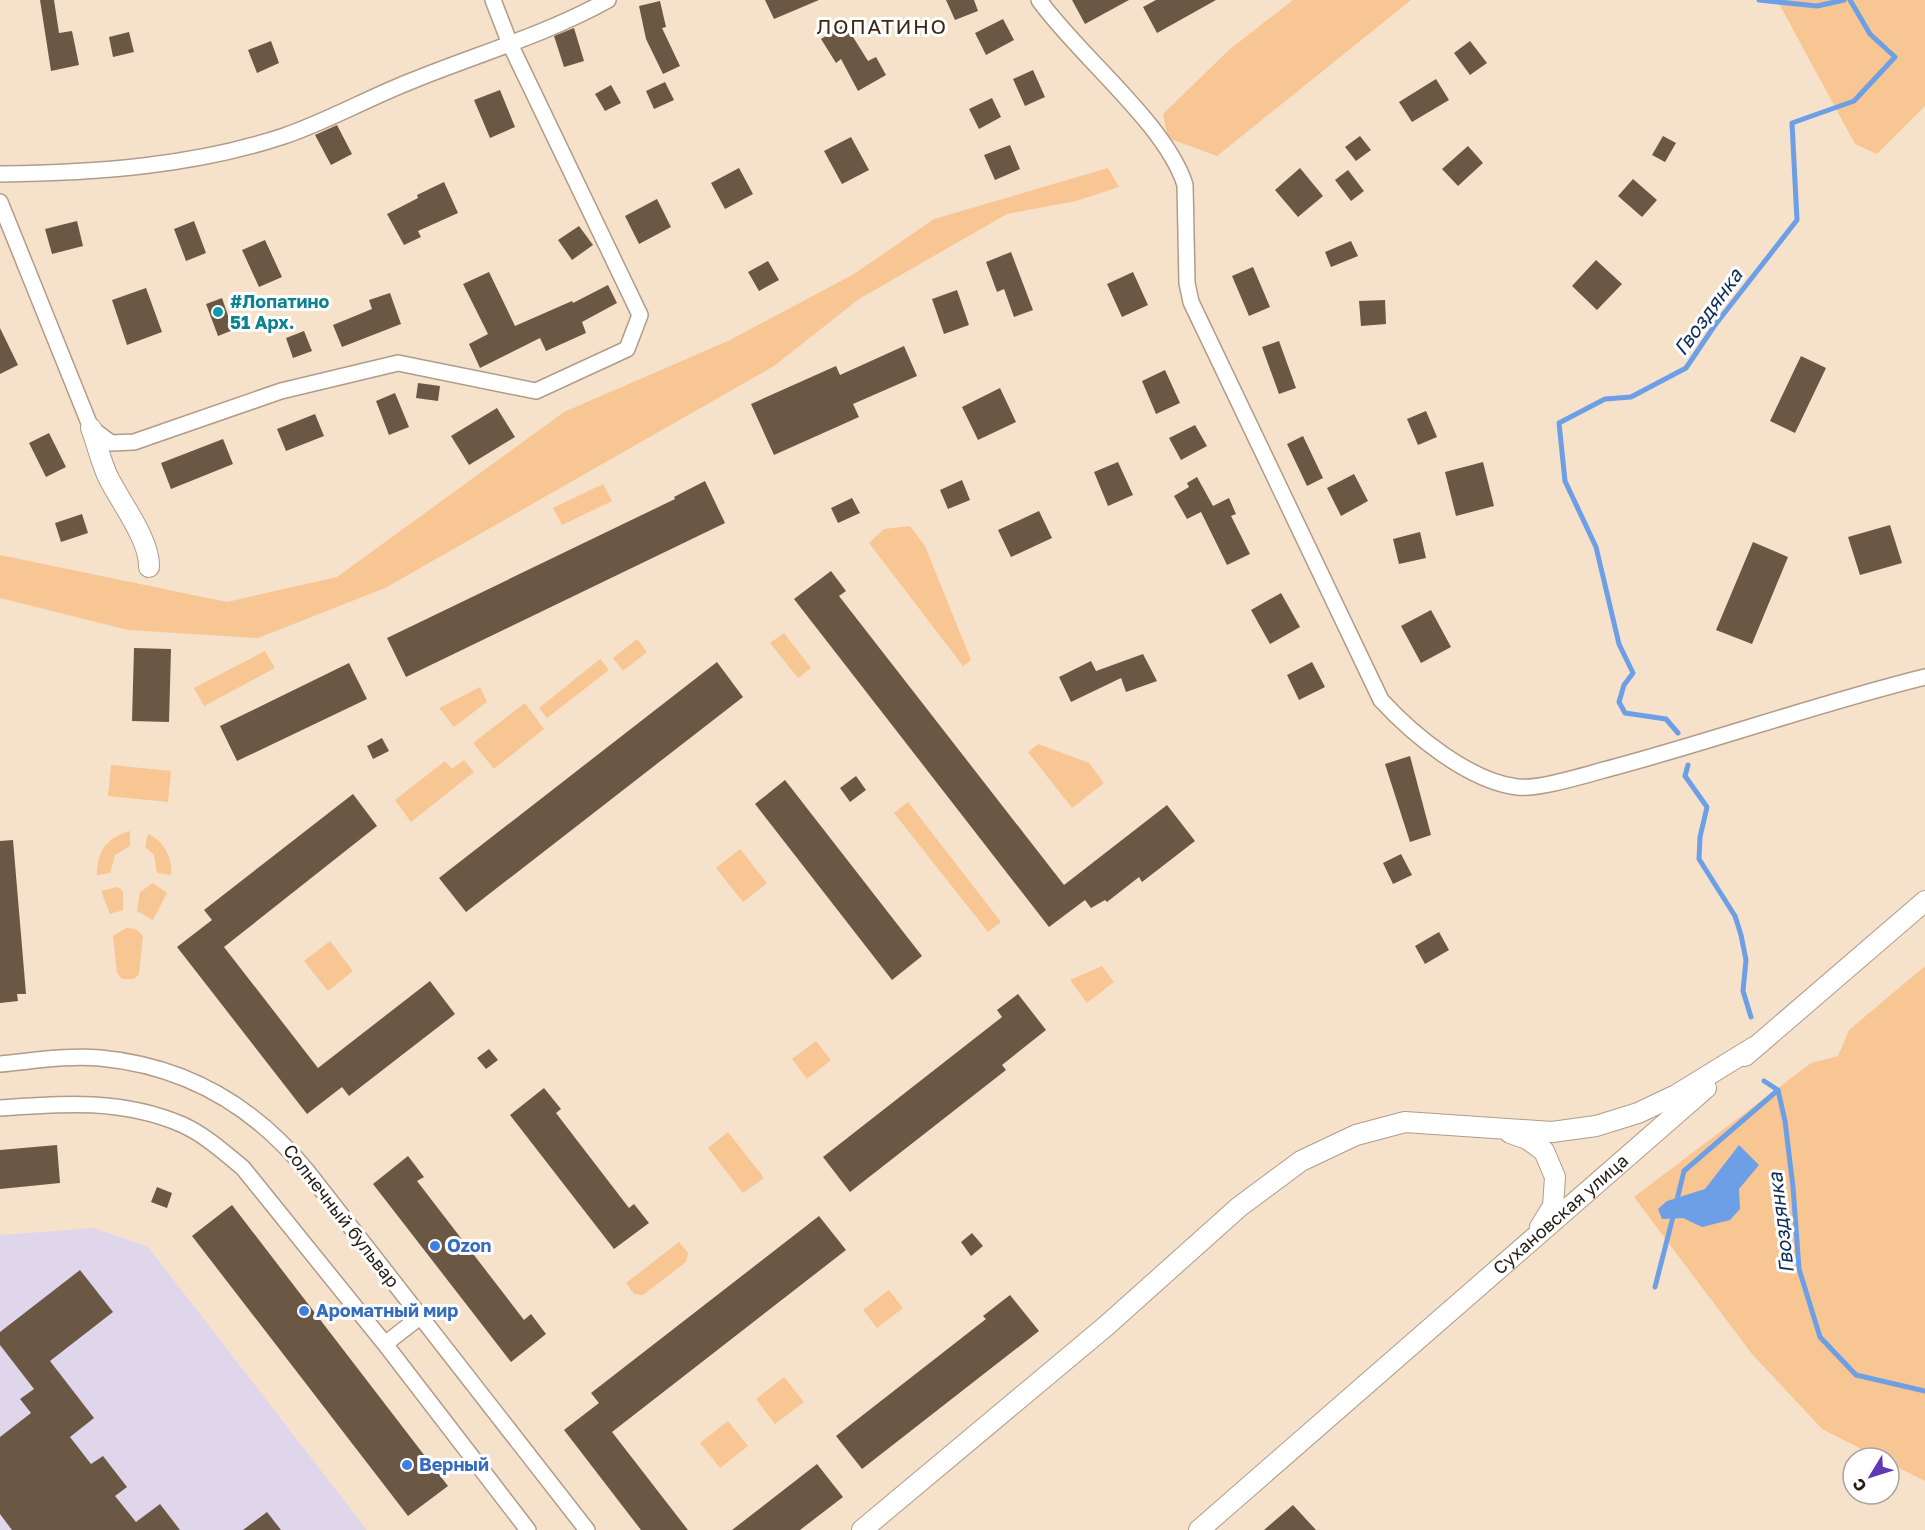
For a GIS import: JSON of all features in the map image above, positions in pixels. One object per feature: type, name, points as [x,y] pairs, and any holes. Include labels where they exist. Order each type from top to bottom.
[{"type":"street","points":[[91,428],[111,443],[134,442],[281,391],[398,363],[536,391],[627,350],[640,315],[510,44],[493,0]]},
{"type":"street","points":[[0,174],[59,173],[147,165],[236,150],[286,136],[413,80],[510,44],[608,0]]},
{"type":"street","points":[[1039,0],[1144,121],[1181,172],[1185,185],[1187,283],[1191,302],[1381,700],[1393,713],[1452,760],[1496,783],[1520,788],[1576,777],[1658,756],[1867,692],[1925,677]]},
{"type":"street","points":[[0,202],[91,428],[107,475],[144,543],[149,557],[149,567]]},
{"type":"street","name":"Сухановская улица","points":[[1199,1530],[1925,901]]},
{"type":"street","points":[[862,1530],[1106,1326],[1239,1207],[1301,1161],[1356,1135],[1405,1122],[1552,1131],[1596,1126],[1638,1113],[1676,1095],[1754,1047]]},
{"type":"street","name":"Солнечный бульвар","points":[[0,1064],[100,1058],[157,1069],[209,1088],[244,1109],[283,1142],[587,1530]]},
{"type":"street","points":[[0,1108],[70,1102],[107,1104],[148,1113],[184,1126],[243,1168],[385,1344],[528,1530]]},
{"type":"street","points":[[1492,1127],[1527,1139],[1544,1151],[1555,1177],[1553,1206],[1527,1246]]},
{"type":"street","points":[[385,1344],[421,1316]]},
{"type":"shaded area","points":[[1293,0],[1411,0],[1217,156],[1168,138],[1163,114],[1230,49]]},
{"type":"shaded area","points":[[1777,0],[1925,0],[1925,106],[1877,154],[1855,144]]},
{"type":"shaded area","points":[[1108,168],[1119,187],[1076,201],[1007,214],[859,299],[774,366],[385,588],[258,638],[128,630],[0,598],[0,555],[227,602],[337,577],[564,412],[728,341],[854,274],[934,219]]},
{"type":"shaded area","points":[[603,484],[612,501],[562,525],[553,508]]},
{"type":"shaded area","points":[[910,526],[925,546],[971,660],[963,666],[869,543],[884,529]]},
{"type":"shaded area","points":[[784,633],[811,668],[798,678],[770,643]]},
{"type":"shaded area","points":[[637,639],[647,652],[623,671],[613,658]]},
{"type":"shaded area","points":[[265,651],[275,668],[204,706],[194,688]]},
{"type":"shaded area","points":[[600,659],[609,670],[547,718],[539,708]]},
{"type":"shaded area","points":[[480,687],[487,702],[454,727],[439,708]]},
{"type":"shaded area","points":[[525,703],[544,729],[494,769],[473,743]]},
{"type":"shaded area","points":[[1038,744],[1089,763],[1104,783],[1072,808],[1028,752]]},
{"type":"shaded area","points":[[464,760],[474,772],[411,822],[395,800],[445,761],[452,769]]},
{"type":"shaded area","points":[[111,765],[171,771],[168,802],[108,796]]},
{"type":"shaded area","points":[[908,802],[1001,922],[988,932],[894,813]]},
{"type":"shaded area","points":[[130,831],[130,846],[115,855],[110,873],[97,875],[97,866],[105,846],[115,837]]},
{"type":"shaded area","points":[[148,834],[159,841],[169,856],[171,875],[157,873],[154,855],[145,847]]},
{"type":"shaded area","points":[[740,849],[767,883],[743,902],[716,868]]},
{"type":"shaded area","points":[[153,883],[167,893],[153,920],[137,911],[140,892]]},
{"type":"shaded area","points":[[117,887],[123,891],[123,910],[110,914],[101,891]]},
{"type":"shaded area","points":[[126,928],[136,929],[143,936],[139,974],[134,979],[122,979],[117,973],[113,936]]},
{"type":"shaded area","points":[[330,941],[353,971],[328,991],[304,961]]},
{"type":"shaded area","points":[[1102,966],[1114,982],[1087,1003],[1070,980]]},
{"type":"shaded area","points":[[1925,966],[1925,1481],[1901,1469],[1901,1446],[1855,1446],[1822,1429],[1752,1354],[1634,1197],[1811,1063],[1838,1056],[1849,1030]]},
{"type":"shaded area","points":[[816,1041],[831,1060],[807,1079],[792,1059]]},
{"type":"shaded area","points":[[728,1132],[764,1178],[743,1193],[708,1148]]},
{"type":"shaded area","points":[[94,1228],[148,1247],[367,1530],[0,1530],[0,1235]]},
{"type":"shaded area","points":[[679,1242],[688,1253],[686,1262],[643,1295],[634,1294],[626,1283]]},
{"type":"shaded area","points":[[889,1290],[903,1308],[877,1328],[863,1310]]},
{"type":"shaded area","points":[[784,1377],[804,1402],[775,1424],[756,1399]]},
{"type":"shaded area","points":[[728,1421],[748,1446],[720,1468],[700,1443]]},
{"type":"water","points":[[1739,1145],[1759,1165],[1739,1189],[1740,1209],[1730,1220],[1702,1227],[1683,1218],[1662,1219],[1658,1209],[1667,1201],[1705,1189]]},
{"type":"building","points":[[40,0],[54,0],[59,33],[72,31],[79,65],[51,71]]},
{"type":"building","points":[[765,0],[819,0],[774,19]]},
{"type":"building","points":[[946,0],[974,0],[978,11],[955,20]]},
{"type":"building","points":[[1072,0],[1129,0],[1085,24]]},
{"type":"building","points":[[1156,0],[1216,0],[1157,33],[1143,7]]},
{"type":"building","points":[[660,1],[666,27],[662,28],[680,66],[663,74],[646,39],[639,6]]},
{"type":"building","points":[[1003,19],[1014,40],[986,55],[975,33]]},
{"type":"building","points":[[845,24],[868,61],[876,57],[886,75],[858,91],[841,59],[836,63],[821,39]]},
{"type":"building","points":[[574,28],[584,61],[564,67],[554,36]]},
{"type":"building","points":[[129,32],[134,52],[113,57],[109,37]]},
{"type":"building","points":[[271,41],[279,63],[257,73],[248,50]]},
{"type":"building","points":[[1470,41],[1487,63],[1470,75],[1454,53]]},
{"type":"building","points":[[1033,70],[1045,97],[1025,106],[1013,79]]},
{"type":"building","points":[[1436,79],[1449,100],[1412,122],[1399,102]]},
{"type":"building","points":[[665,82],[674,100],[654,109],[646,91]]},
{"type":"building","points":[[611,85],[621,103],[605,111],[595,94]]},
{"type":"building","points":[[500,90],[515,127],[490,138],[474,100]]},
{"type":"building","points":[[992,98],[1001,117],[979,129],[969,109]]},
{"type":"building","points":[[337,125],[352,154],[331,165],[315,135]]},
{"type":"building","points":[[1360,136],[1371,150],[1356,161],[1345,147]]},
{"type":"building","points":[[1663,136],[1676,143],[1665,162],[1652,155]]},
{"type":"building","points":[[851,137],[869,170],[842,184],[824,151]]},
{"type":"building","points":[[1010,145],[1020,169],[995,180],[984,155]]},
{"type":"building","points":[[1468,146],[1483,163],[1458,186],[1442,169]]},
{"type":"building","points":[[739,168],[753,194],[725,209],[711,183]]},
{"type":"building","points":[[1300,168],[1323,196],[1298,217],[1275,190]]},
{"type":"building","points":[[1348,170],[1364,191],[1351,201],[1335,180]]},
{"type":"building","points":[[1633,179],[1657,200],[1642,217],[1618,196]]},
{"type":"building","points":[[444,182],[458,213],[418,231],[421,237],[404,245],[387,214],[418,198],[417,195]]},
{"type":"building","points":[[657,199],[671,227],[639,244],[625,216]]},
{"type":"building","points":[[77,221],[83,246],[52,254],[45,229]]},
{"type":"building","points":[[194,221],[206,253],[186,261],[174,229]]},
{"type":"building","points":[[579,226],[593,245],[572,260],[558,240]]},
{"type":"building","points":[[265,240],[282,277],[259,287],[242,250]]},
{"type":"building","points":[[1351,241],[1358,256],[1331,267],[1325,252]]},
{"type":"building","points":[[1011,252],[1033,310],[1014,317],[1004,289],[997,292],[986,262]]},
{"type":"building","points":[[1596,260],[1622,284],[1597,310],[1572,286]]},
{"type":"building","points":[[768,261],[779,280],[759,291],[748,272]]},
{"type":"building","points":[[1253,267],[1270,307],[1249,316],[1232,276]]},
{"type":"building","points":[[489,272],[515,326],[572,301],[573,303],[608,285],[617,303],[582,322],[586,333],[546,351],[540,338],[480,368],[469,344],[488,334],[463,284]]},
{"type":"building","points":[[1133,272],[1148,305],[1122,317],[1107,284]]},
{"type":"building","points":[[146,288],[162,332],[127,345],[112,300]]},
{"type":"building","points":[[957,290],[969,325],[944,334],[932,299]]},
{"type":"building","points":[[390,293],[401,324],[342,347],[333,325],[372,309],[369,300]]},
{"type":"building","name":"#Лопатино 51 Арх.","points":[[222,298],[233,330],[218,336],[206,304]]},
{"type":"building","points":[[1385,300],[1386,324],[1361,326],[1359,301]]},
{"type":"building","points":[[0,328],[18,365],[0,374]]},
{"type":"building","points":[[304,331],[312,351],[293,358],[286,338]]},
{"type":"building","points":[[1279,341],[1296,388],[1279,394],[1262,347]]},
{"type":"building","points":[[904,346],[917,376],[853,404],[859,417],[774,455],[751,404],[836,366],[840,375]]},
{"type":"building","points":[[1801,356],[1826,368],[1795,433],[1770,421]]},
{"type":"building","points":[[1165,370],[1180,403],[1156,414],[1142,381]]},
{"type":"building","points":[[418,383],[440,386],[438,401],[416,398]]},
{"type":"building","points":[[1000,388],[1016,422],[978,440],[962,407]]},
{"type":"building","points":[[395,393],[409,427],[389,435],[376,401]]},
{"type":"building","points":[[497,408],[515,437],[469,465],[451,436]]},
{"type":"building","points":[[1426,411],[1437,437],[1418,445],[1407,419]]},
{"type":"building","points":[[315,414],[324,436],[286,451],[277,429]]},
{"type":"building","points":[[1195,425],[1207,446],[1181,460],[1169,438]]},
{"type":"building","points":[[49,433],[66,467],[46,477],[29,443]]},
{"type":"building","points":[[1303,436],[1323,478],[1307,486],[1287,444]]},
{"type":"building","points":[[223,439],[233,464],[171,489],[161,463]]},
{"type":"building","points":[[1118,462],[1133,495],[1108,506],[1094,472]]},
{"type":"building","points":[[1483,462],[1494,506],[1456,516],[1445,472]]},
{"type":"building","points":[[1354,474],[1368,501],[1341,516],[1327,488]]},
{"type":"building","points":[[1197,477],[1213,506],[1229,498],[1236,514],[1231,516],[1250,554],[1227,565],[1201,512],[1187,519],[1174,496],[1189,487],[1187,483]]},
{"type":"building","points":[[962,480],[970,500],[948,509],[940,490]]},
{"type":"building","points":[[705,481],[725,523],[406,677],[387,638],[675,499],[674,497]]},
{"type":"building","points":[[852,498],[860,513],[838,523],[831,508]]},
{"type":"building","points":[[1039,511],[1052,538],[1011,557],[998,530]]},
{"type":"building","points":[[82,514],[88,533],[61,542],[55,523]]},
{"type":"building","points":[[1890,525],[1902,563],[1860,575],[1848,537]]},
{"type":"building","points":[[1420,532],[1426,558],[1399,564],[1393,539]]},
{"type":"building","points":[[1753,542],[1788,557],[1752,644],[1716,630]]},
{"type":"building","points":[[831,571],[846,591],[839,596],[1064,885],[1167,805],[1195,841],[1142,882],[1139,877],[1107,902],[1105,900],[1091,908],[1085,900],[1049,927],[794,599]]},
{"type":"building","points":[[1281,593],[1300,627],[1270,644],[1251,610]]},
{"type":"building","points":[[1431,610],[1451,647],[1421,663],[1401,626]]},
{"type":"building","points":[[134,648],[171,649],[169,722],[132,721]]},
{"type":"building","points":[[1143,654],[1157,681],[1126,692],[1121,678],[1071,702],[1059,677],[1091,661],[1096,671]]},
{"type":"building","points":[[717,662],[743,697],[466,912],[439,878]]},
{"type":"building","points":[[1312,662],[1325,687],[1299,700],[1287,675]]},
{"type":"building","points":[[349,663],[367,699],[237,761],[220,726]]},
{"type":"building","points":[[382,738],[389,751],[373,759],[367,746]]},
{"type":"building","points":[[1410,756],[1431,835],[1410,842],[1385,764]]},
{"type":"building","points":[[856,776],[866,790],[850,802],[840,788]]},
{"type":"building","points":[[785,780],[922,956],[892,980],[755,804]]},
{"type":"building","points":[[353,794],[377,826],[224,947],[318,1068],[430,981],[455,1014],[349,1096],[342,1087],[307,1114],[177,947],[212,920],[204,910]]},
{"type":"building","points":[[13,840],[26,994],[17,994],[18,1001],[0,1003],[0,841]]},
{"type":"building","points":[[1401,854],[1412,875],[1393,884],[1383,863]]},
{"type":"building","points":[[1439,932],[1449,950],[1425,964],[1415,946]]},
{"type":"building","points":[[1018,994],[1046,1030],[1002,1065],[1006,1070],[850,1192],[823,1157],[1002,1017],[997,1010]]},
{"type":"building","points":[[489,1049],[498,1060],[486,1069],[477,1058]]},
{"type":"building","points":[[544,1088],[561,1109],[556,1113],[629,1208],[634,1204],[649,1223],[614,1249],[510,1115]]},
{"type":"building","points":[[57,1145],[60,1183],[0,1189],[0,1150]]},
{"type":"building","points":[[408,1156],[424,1177],[417,1181],[524,1320],[531,1314],[546,1334],[511,1362],[373,1184]]},
{"type":"building","points":[[157,1187],[172,1193],[167,1208],[151,1202]]},
{"type":"building","points":[[232,1205],[448,1486],[408,1516],[192,1236]]},
{"type":"building","points":[[819,1216],[846,1250],[612,1432],[688,1530],[641,1530],[564,1430],[599,1403],[591,1393]]},
{"type":"building","points":[[972,1233],[983,1246],[971,1256],[961,1242]]},
{"type":"building","points":[[80,1270],[113,1312],[50,1361],[94,1418],[70,1437],[91,1464],[103,1456],[127,1487],[115,1496],[136,1522],[160,1504],[180,1530],[12,1530],[0,1514],[0,1437],[31,1413],[20,1399],[34,1389],[0,1345],[0,1332]]},
{"type":"building","points":[[1010,1295],[1039,1331],[862,1469],[836,1436],[986,1319],[983,1316]]},
{"type":"building","points":[[817,1464],[843,1497],[800,1530],[732,1530]]},
{"type":"building","points":[[1293,1505],[1316,1530],[1264,1530]]},
{"type":"building","points":[[267,1512],[281,1530],[243,1530]]},
{"type":"waterway","name":"Гвоздянка","points":[[1759,0],[1817,6],[1844,0]]},
{"type":"waterway","name":"Гвоздянка","points":[[1678,733],[1666,719],[1625,713],[1619,702],[1624,685],[1633,673],[1619,644],[1596,547],[1565,481],[1559,423],[1605,399],[1631,397],[1686,368],[1715,325],[1797,220],[1792,123],[1854,101],[1895,57],[1870,34],[1850,0]]},
{"type":"waterway","name":"Гвоздянка","points":[[1688,765],[1685,776],[1707,807],[1700,837],[1699,859],[1735,916],[1746,960],[1743,991],[1751,1017]]},
{"type":"waterway","name":"Гвоздянка","points":[[1676,1204],[1684,1171],[1778,1090],[1764,1081]]},
{"type":"waterway","name":"Гвоздянка","points":[[1778,1090],[1785,1121],[1793,1187],[1799,1269],[1820,1337],[1856,1375],[1925,1391]]},
{"type":"waterway","name":"Гвоздянка","points":[[1655,1287],[1674,1213]]},
{"type":"place","name":"#Лопатино 51 Арх.","points":[[218,312]]},
{"type":"place","name":"Ozon","points":[[435,1246]]},
{"type":"place","name":"Ароматный мир","points":[[304,1311]]},
{"type":"place","name":"Верный","points":[[407,1465]]},
{"type":"district","name":"ЛОПАТИНО","points":[[882,27]]}]
